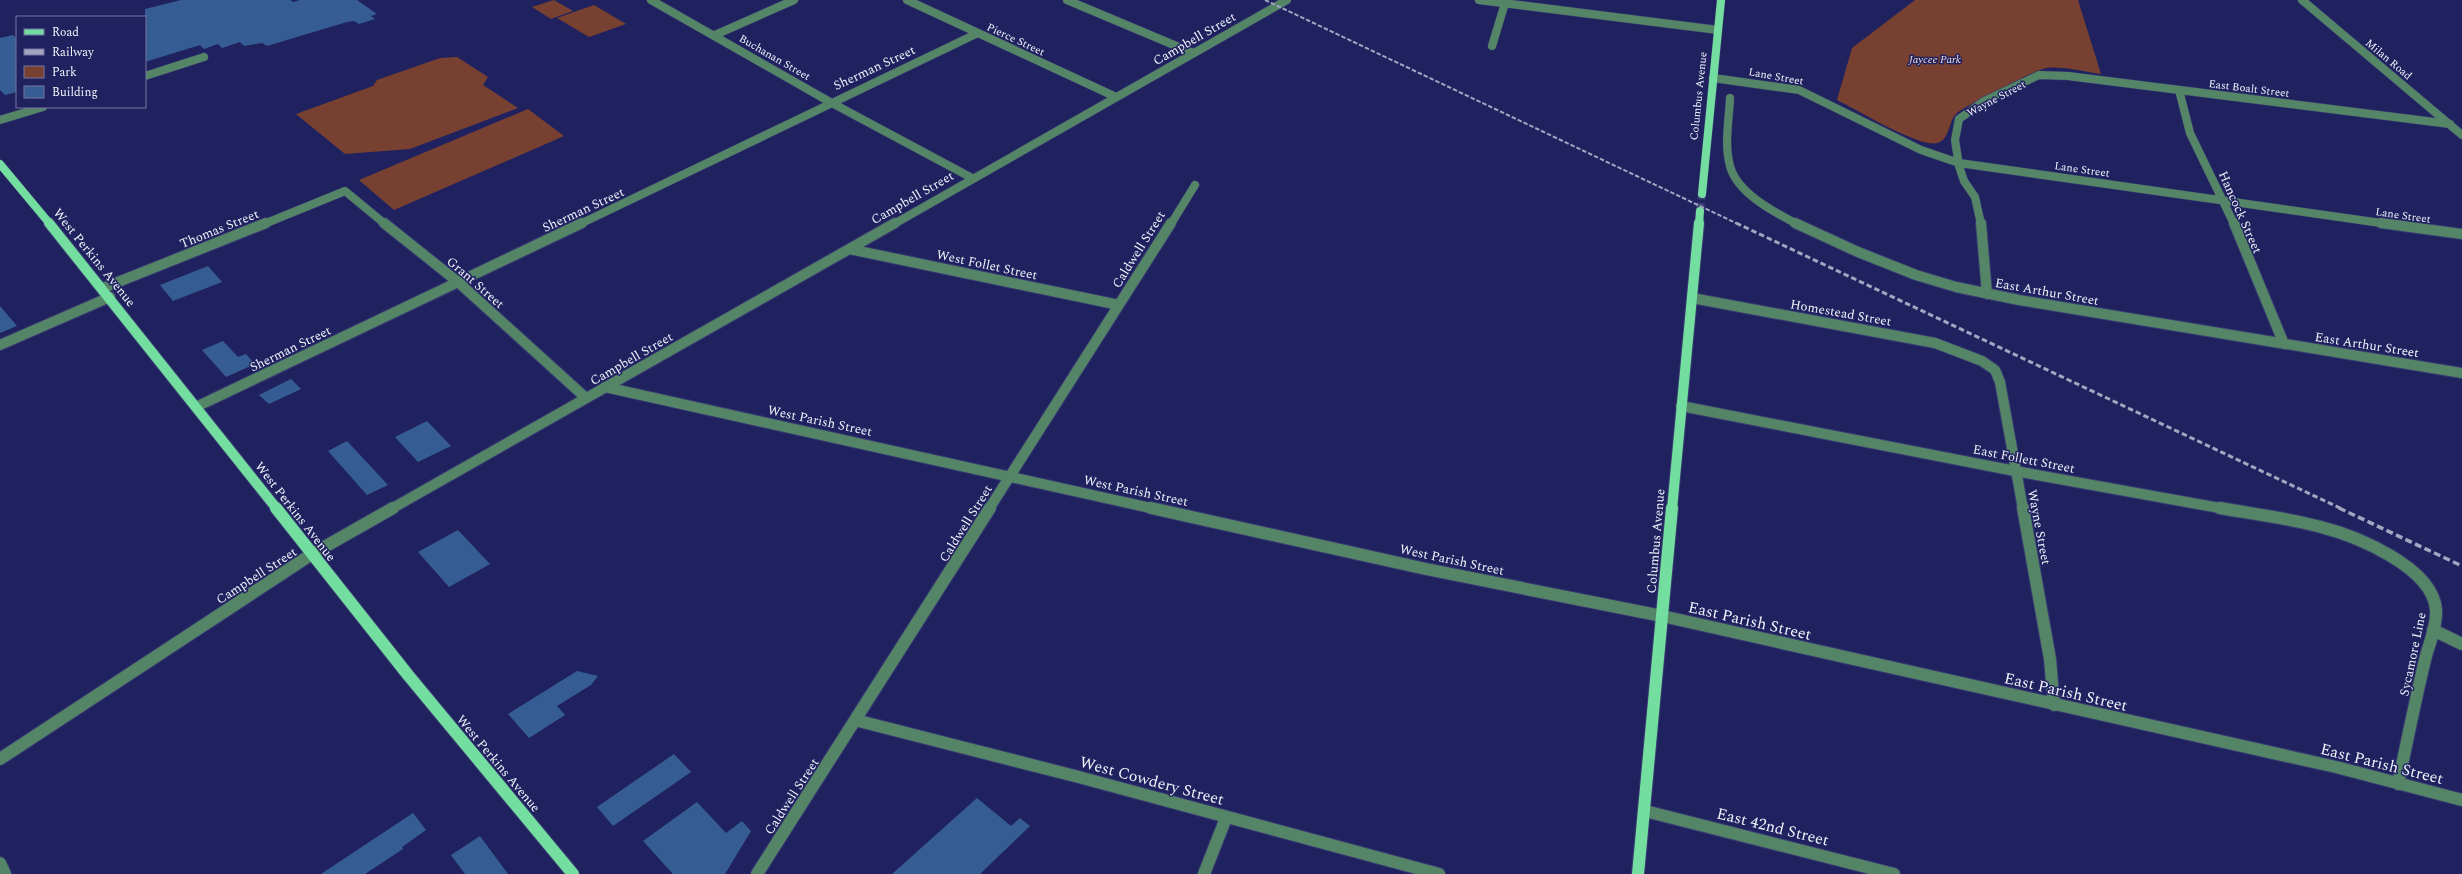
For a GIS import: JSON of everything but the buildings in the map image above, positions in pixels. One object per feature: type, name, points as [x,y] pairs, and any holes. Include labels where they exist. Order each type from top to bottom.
[{"type":"main road","name":"Columbus Avenue","points":[[1702,194],[1721,0]]},
{"type":"main road","name":"West Perkins Avenue","points":[[0,164],[198,406],[312,554],[573,874]]},
{"type":"main road","name":"Columbus Avenue","points":[[1638,874],[1700,212]]},
{"type":"street","name":"Buchanan Street","points":[[651,0],[830,102],[972,178]]},
{"type":"street","points":[[714,35],[794,0]]},
{"type":"street","name":"Pierce Street","points":[[907,0],[1116,97]]},
{"type":"street","points":[[1067,0],[1193,53]]},
{"type":"street","name":"Campbell Street","points":[[0,759],[312,554],[1287,0]]},
{"type":"street","points":[[1479,0],[1718,30]]},
{"type":"street","name":"Milan Road","points":[[2302,0],[2462,135]]},
{"type":"street","points":[[1492,46],[1505,3]]},
{"type":"street","name":"Sherman Street","points":[[198,406],[674,180],[830,102],[978,33]]},
{"type":"street","points":[[146,76],[204,57]]},
{"type":"street","name":"East Boalt Street","points":[[2045,74],[2450,124]]},
{"type":"street","name":"Wayne Street","points":[[1987,294],[1980,216],[1974,194],[1963,180],[1959,163],[1955,130],[1960,118],[1979,105],[2045,74]]},
{"type":"street","name":"Lane Street","points":[[1713,78],[1799,90],[1915,147],[1959,163],[2462,234]]},
{"type":"street","name":"Hancock Street","points":[[2179,90],[2181,108],[2188,128],[2224,200],[2284,344]]},
{"type":"street","name":"East Arthur Street","points":[[1730,98],[1729,166],[1738,184],[1751,197],[1798,224],[1906,271],[1943,284],[1987,294],[2462,373]]},
{"type":"street","points":[[0,120],[40,108]]},
{"type":"street","name":"Caldwell Street","points":[[757,874],[1195,185]]},
{"type":"street","name":"Grant Street","points":[[345,191],[458,282],[586,398]]},
{"type":"street","name":"Thomas Street","points":[[0,345],[106,292],[345,191]]},
{"type":"street","name":"West Follet Street","points":[[849,249],[1119,305]]},
{"type":"street","name":"Homestead Street","points":[[1692,298],[1929,341],[1982,361]]},
{"type":"street","name":"Wayne Street","points":[[1982,361],[1995,370],[2000,382],[2050,659],[2054,705]]},
{"type":"street","name":"West Parish Street","points":[[604,387],[1426,569],[1662,616]]},
{"type":"street","name":"East Follett Street","points":[[1681,406],[2015,471],[2318,526],[2361,542]]},
{"type":"street","name":"Sycamore Line","points":[[2361,542],[2395,560],[2423,582],[2435,603],[2436,617],[2398,784]]},
{"type":"street","name":"East Parish Street","points":[[1662,616],[2336,767],[2462,800]]},
{"type":"street","points":[[2433,630],[2462,644]]},
{"type":"street","name":"West Cowdery Street","points":[[855,720],[1075,776],[1226,818],[1439,874]]},
{"type":"street","name":"East 42nd Street","points":[[1645,811],[1894,874]]},
{"type":"street","points":[[1204,874],[1226,818]]},
{"type":"street","points":[[0,863],[5,874]]},
{"type":"green space","points":[[554,0],[573,11],[551,19],[532,7]]},
{"type":"green space","name":"Jaycee Park","points":[[1915,0],[2078,0],[2101,74],[2059,68],[2046,68],[2040,70],[2000,89],[1956,114],[1951,121],[1947,135],[1941,141],[1937,143],[1928,143],[1916,140],[1887,127],[1837,100],[1852,48]]},
{"type":"green space","points":[[594,5],[626,24],[589,37],[557,18]]},
{"type":"green space","points":[[457,57],[488,77],[483,85],[518,108],[410,149],[345,154],[296,114],[373,86],[377,80],[440,58]]},
{"type":"green space","points":[[528,109],[564,136],[394,210],[359,180]]},
{"type":"tunnel","points":[[1700,211],[1702,194]]},
{"type":"railway","points":[[1265,0],[1738,224]]},
{"type":"railway","points":[[1736,223],[2342,509]]},
{"type":"railway","points":[[2339,508],[2462,566]]}]
